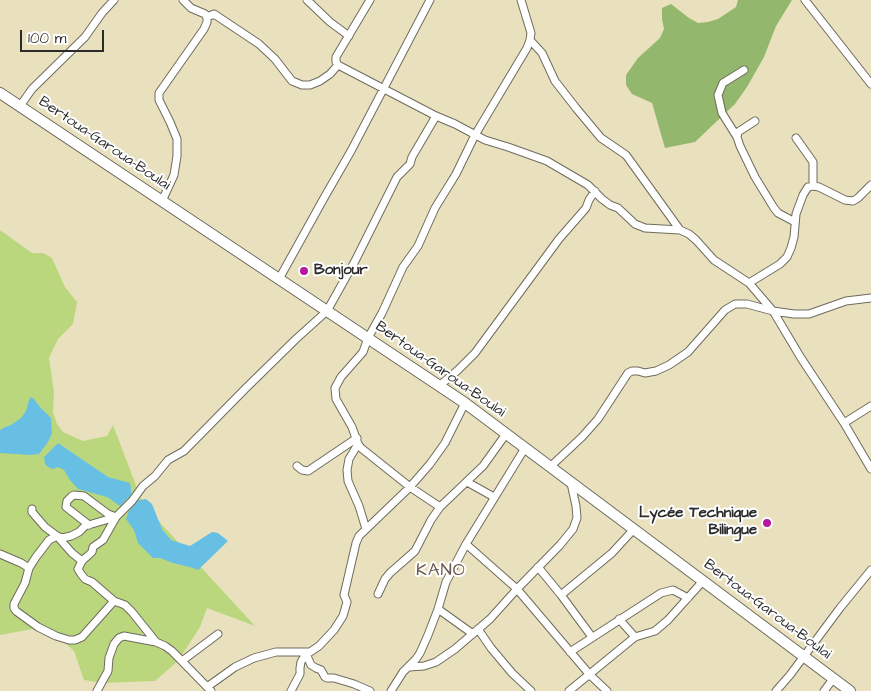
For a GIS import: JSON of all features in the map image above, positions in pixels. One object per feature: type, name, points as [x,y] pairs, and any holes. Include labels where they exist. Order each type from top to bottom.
[{"type":"highway","name":"Bertoua-Garoua-Boulai","points":[[0,93],[465,403],[850,691]]},
{"type":"street","points":[[20,106],[32,89],[85,38],[102,13],[114,0]]},
{"type":"street","points":[[183,0],[191,8],[205,14],[207,17]]},
{"type":"street","points":[[307,0],[330,22],[349,36]]},
{"type":"street","points":[[370,0],[336,58],[338,65],[484,140],[547,160],[588,185],[602,199],[618,208],[635,224],[645,228],[680,230],[689,234],[714,260],[749,283],[773,311],[871,469]]},
{"type":"street","points":[[279,279],[351,151],[430,0]]},
{"type":"street","points":[[440,507],[410,487],[362,448],[336,399],[335,388],[342,376],[363,352],[403,267],[418,246],[435,208],[456,174],[475,135],[527,48],[531,33],[521,0]]},
{"type":"street","points":[[805,0],[871,84]]},
{"type":"street","points":[[207,17],[214,14],[259,44],[275,59],[292,82],[310,85],[330,74],[338,65]]},
{"type":"street","points":[[162,201],[174,175],[177,139],[159,100],[160,93],[204,29],[207,17]]},
{"type":"street","points":[[530,40],[542,53],[555,81],[576,108],[601,138],[626,155],[680,230]]},
{"type":"street","points":[[744,70],[723,83],[718,95],[722,113],[737,137],[755,177],[774,208],[778,213],[795,222]]},
{"type":"street","points":[[156,642],[129,608],[114,601],[92,582],[85,579],[78,569],[82,561],[92,552],[93,547],[103,540],[116,517],[168,460],[184,452],[245,389],[327,311],[355,261],[397,177],[410,164],[412,157],[436,116]]},
{"type":"street","points":[[737,137],[738,132],[755,121]]},
{"type":"street","points":[[796,138],[813,162],[813,186]]},
{"type":"street","points":[[749,283],[780,264],[787,257],[794,237],[796,214],[802,195],[808,187],[819,187],[845,200],[853,201],[871,185]]},
{"type":"street","points":[[439,386],[475,353],[559,239],[586,208],[595,191]]},
{"type":"street","points":[[550,467],[598,418],[628,373],[632,371],[645,373],[656,371],[669,365],[688,352],[725,310],[735,304],[747,304],[794,314],[809,314],[846,301],[871,298]]},
{"type":"street","points":[[97,691],[108,672],[109,658],[114,644],[119,638],[124,636],[156,642],[165,646],[209,689],[235,667],[254,658],[276,652],[310,652],[319,646],[334,630],[343,616],[347,602],[344,595],[359,536],[410,487],[430,464],[444,443],[465,403]]},
{"type":"street","points":[[844,423],[871,406]]},
{"type":"street","points":[[378,594],[390,573],[415,550],[440,507],[486,462],[506,434]]},
{"type":"street","points":[[297,466],[302,470],[308,471],[358,441]]},
{"type":"street","points":[[358,441],[349,459],[348,481],[366,528]]},
{"type":"street","points":[[391,691],[403,672],[420,653],[438,609],[446,582],[466,544],[525,448]]},
{"type":"street","points":[[467,482],[494,497]]},
{"type":"street","points":[[409,667],[424,666],[436,662],[455,649],[490,619],[560,545],[573,529],[577,518],[571,482]]},
{"type":"street","points":[[90,525],[66,506],[67,501],[72,496],[84,496],[108,514],[116,517]]},
{"type":"street","points":[[32,509],[32,512],[44,527],[62,538],[79,532],[86,526],[116,517]]},
{"type":"street","points":[[561,595],[612,553],[634,529]]},
{"type":"street","points":[[57,536],[82,561]]},
{"type":"street","points":[[57,536],[49,540],[29,568],[14,608],[38,627],[56,636],[70,640],[82,637],[114,601]]},
{"type":"street","points":[[466,544],[517,589],[590,675],[608,691]]},
{"type":"street","points":[[0,554],[29,568]]},
{"type":"street","points":[[538,567],[592,636]]},
{"type":"street","points":[[776,691],[871,570]]},
{"type":"street","points":[[569,691],[635,637],[655,631],[668,620],[703,581]]},
{"type":"street","points":[[570,652],[661,593],[673,590],[688,598]]},
{"type":"street","points":[[438,609],[476,631],[512,673],[531,691]]},
{"type":"street","points":[[619,619],[635,637]]},
{"type":"street","points":[[182,661],[218,634]]},
{"type":"street","points":[[291,691],[300,674],[301,662],[307,656],[311,664],[321,670],[325,676],[354,684],[370,691]]},
{"type":"street","points":[[824,691],[833,678]]},
{"type":"green space","points":[[738,0],[792,0],[776,26],[764,57],[735,104],[695,142],[665,148],[652,103],[632,94],[626,85],[626,75],[638,58],[660,38],[664,29],[662,8],[671,4],[698,23],[708,22],[718,19],[736,7]]},
{"type":"green space","points":[[0,230],[32,253],[43,253],[52,258],[65,287],[77,302],[73,324],[58,339],[49,358],[54,392],[53,413],[57,424],[63,432],[83,441],[107,436],[113,425],[143,504],[255,626],[207,608],[200,627],[178,661],[155,681],[103,683],[84,680],[74,651],[58,637],[38,628],[0,635]]},
{"type":"water","points":[[31,397],[51,418],[52,433],[48,442],[39,454],[0,453],[0,430],[21,418],[26,411]]},
{"type":"water","points":[[58,443],[108,477],[130,483],[131,495],[120,506],[107,497],[78,489],[64,470],[58,467],[53,469],[45,464],[44,457]]},
{"type":"water","points":[[146,499],[152,504],[162,529],[171,540],[190,546],[212,532],[218,533],[228,541],[198,570],[160,558],[153,558],[138,543],[134,530],[126,519],[133,505],[139,500]]},
{"type":"place","name":"Bonjour","points":[[304,271]]},
{"type":"place","name":"Lycée Technique Bilingue","points":[[767,523]]},
{"type":"district","name":"KANO","points":[[441,571]]}]
